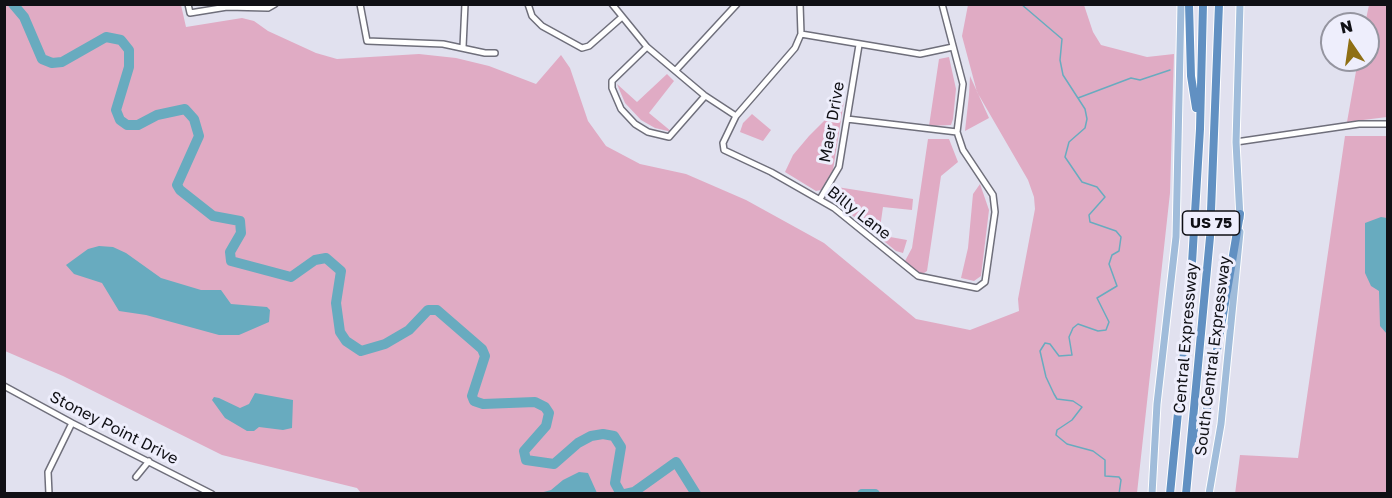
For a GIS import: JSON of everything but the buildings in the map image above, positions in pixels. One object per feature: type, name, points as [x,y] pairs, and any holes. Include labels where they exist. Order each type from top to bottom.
[{"type":"highway","points":[[1189,4],[1191,76],[1200,129]]},
{"type":"highway","name":"Central Expressway","points":[[1170,494],[1191,280],[1200,129],[1203,4]]},
{"type":"highway","name":"Central Expressway","points":[[1186,494],[1213,201],[1219,4]]},
{"type":"highway","points":[[1192,441],[1204,427],[1240,214]]},
{"type":"main road","points":[[1152,494],[1157,404],[1176,237],[1182,4]]},
{"type":"main road","name":"South Central Expressway","points":[[1209,494],[1221,424],[1237,278],[1240,214],[1236,142],[1240,4]]},
{"type":"street","points":[[188,4],[190,13],[227,7],[268,8],[275,5]]},
{"type":"street","points":[[360,4],[367,42],[429,43],[495,53]]},
{"type":"street","points":[[463,47],[465,4]]},
{"type":"street","points":[[528,4],[532,16],[542,26],[582,48],[589,46],[622,17]]},
{"type":"street","points":[[612,4],[647,46],[705,96],[736,116],[789,58],[801,34],[800,4]]},
{"type":"street","points":[[676,70],[738,4]]},
{"type":"street","points":[[847,119],[957,132],[963,95],[942,4]]},
{"type":"street","points":[[801,34],[920,54],[953,47]]},
{"type":"street","name":"Maer Drive","points":[[820,199],[839,167],[859,45]]},
{"type":"street","points":[[647,46],[612,81],[615,98],[626,116],[648,132],[658,136],[672,136],[705,96]]},
{"type":"street","name":"Billy Lane","points":[[736,116],[722,147],[727,153],[771,172],[820,199],[854,223],[918,276],[929,280],[982,287],[986,282],[995,212],[993,195],[963,150],[957,132]]},
{"type":"street","points":[[1236,142],[1359,124],[1386,124]]},
{"type":"street","name":"Stoney Point Drive","points":[[4,386],[212,494]]},
{"type":"street","points":[[49,494],[48,472],[72,423]]},
{"type":"street","points":[[135,477],[149,461]]},
{"type":"shaded area","points":[[5,5],[181,5],[186,27],[242,18],[254,21],[268,31],[316,53],[337,59],[419,54],[456,58],[489,66],[536,84],[561,55],[570,68],[588,121],[606,146],[640,164],[686,174],[746,200],[824,243],[916,319],[970,330],[1019,311],[1018,299],[1035,209],[1034,197],[1028,180],[977,92],[962,36],[968,5],[1084,5],[1093,32],[1101,45],[1147,57],[1174,54],[1170,193],[1137,493],[361,493],[357,488],[222,455],[63,376],[5,351]]},
{"type":"shaded area","points":[[1369,5],[1387,5],[1387,117],[1347,122],[1356,72],[1380,72],[1380,12],[1368,12]]},
{"type":"shaded area","points":[[949,57],[956,89],[953,119],[951,125],[929,126],[939,59]]},
{"type":"shaded area","points":[[667,74],[674,81],[649,113],[672,132],[655,128],[641,120],[625,103],[617,84],[637,102]]},
{"type":"shaded area","points":[[970,76],[989,118],[965,131],[969,95]]},
{"type":"shaded area","points":[[844,101],[833,170],[821,190],[816,191],[785,172],[793,155]]},
{"type":"shaded area","points":[[752,114],[771,130],[763,141],[740,132],[743,123]]},
{"type":"shaded area","points":[[1345,136],[1387,136],[1387,493],[1235,494],[1240,455],[1298,458]]},
{"type":"shaded area","points":[[928,139],[949,139],[958,162],[941,176],[927,271],[921,275],[906,265],[905,261],[912,248]]},
{"type":"shaded area","points":[[980,184],[989,210],[981,276],[974,281],[961,278],[968,248],[973,194]]},
{"type":"shaded area","points":[[837,187],[913,199],[912,210],[883,207],[879,235],[907,240],[903,253],[896,251],[831,198]]},
{"type":"water","points":[[1381,217],[1387,218],[1387,334],[1380,326],[1379,291],[1371,286],[1365,273],[1365,223]]},
{"type":"water","points":[[99,246],[113,247],[126,253],[161,278],[201,290],[221,290],[231,304],[267,307],[270,310],[269,322],[239,335],[219,335],[146,315],[119,311],[102,283],[74,274],[66,265],[88,249]]},
{"type":"water","points":[[255,393],[293,400],[292,428],[283,430],[259,427],[254,431],[247,431],[225,418],[212,400],[214,397],[219,398],[240,408],[249,404]]},
{"type":"water","points":[[579,472],[588,473],[597,493],[540,493],[551,490],[563,480]]},
{"type":"waterway","points":[[13,4],[24,17],[42,59],[52,63],[62,62],[106,37],[121,40],[129,50],[129,67],[116,110],[120,120],[127,125],[138,125],[157,115],[185,109],[194,119],[199,136],[177,185],[180,190],[213,216],[240,221],[241,233],[230,252],[231,261],[291,277],[315,260],[326,258],[341,271],[336,303],[340,332],[346,341],[361,351],[385,344],[409,330],[428,310],[437,310],[482,349],[485,356],[472,396],[474,401],[483,404],[535,402],[545,407],[549,413],[546,426],[524,451],[526,460],[554,464],[578,443],[591,436],[603,434],[614,436],[621,447],[615,483],[621,494]]},
{"type":"waterway","points":[[1021,4],[1062,39],[1060,60],[1063,75],[1085,109],[1087,119],[1085,128],[1069,142],[1065,157],[1082,182],[1097,187],[1105,197],[1089,215],[1090,222],[1116,231],[1121,237],[1119,251],[1112,255],[1109,264],[1117,286],[1097,298],[1109,322],[1106,330],[1098,331],[1078,324],[1073,328],[1069,337],[1072,355],[1059,356],[1050,344],[1045,343],[1040,351],[1046,377],[1057,399],[1073,401],[1082,407],[1072,420],[1057,430],[1056,435],[1067,444],[1093,451],[1105,460],[1105,476],[1119,477],[1121,480],[1119,494]]},
{"type":"waterway","points":[[1078,98],[1131,78],[1140,80],[1170,70]]},
{"type":"waterway","points":[[625,494],[634,492],[676,462],[696,494]]},
{"type":"waterway","points":[[862,494],[875,494]]}]
